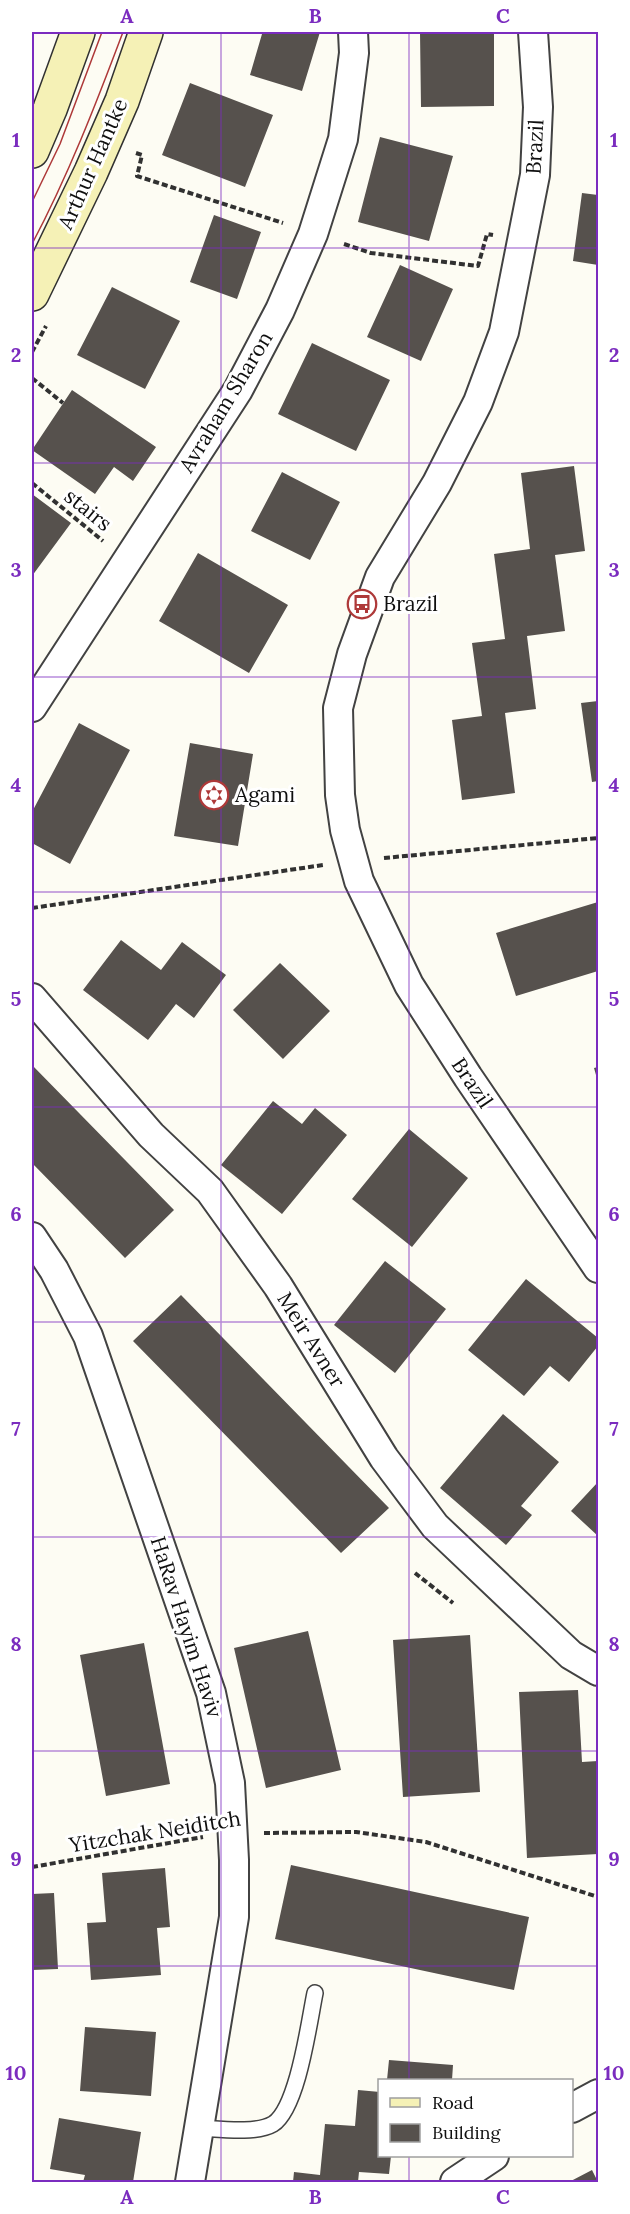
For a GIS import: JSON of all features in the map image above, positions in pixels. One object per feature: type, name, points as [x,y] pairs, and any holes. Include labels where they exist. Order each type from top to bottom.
[{"type":"main road","points":[[32,151],[78,32]]},
{"type":"main road","name":"Arthur Hantke","points":[[32,294],[122,100],[146,32]]},
{"type":"street","name":"Avraham Sharon","points":[[32,707],[238,390],[280,309],[314,234],[343,140],[354,53],[353,32]]},
{"type":"street","name":"Brazil","points":[[533,32],[538,107],[535,175],[504,333],[478,402],[437,483],[380,577],[352,654],[338,708],[340,795],[345,830],[359,882],[409,985],[468,1077],[598,1268]]},
{"type":"street","name":"Meir Avner","points":[[32,998],[151,1135],[210,1191],[278,1286],[384,1458],[435,1526],[571,1654],[598,1671]]},
{"type":"street","name":"HaRav Hayim Haviv","points":[[32,1238],[54,1270],[88,1336],[207,1682],[230,1783],[234,1917],[190,2182]]},
{"type":"street","points":[[573,2107],[598,2094]]},
{"type":"street","points":[[455,2182],[492,2157]]},
{"type":"lane","points":[[199,2128],[252,2130],[273,2124],[287,2108],[294,2090],[315,1993]]},
{"type":"path","points":[[32,378],[63,404]]},
{"type":"path","name":"stairs","points":[[32,483],[127,560]]},
{"type":"path","points":[[32,908],[353,861],[598,838]]},
{"type":"path","points":[[414,1573],[453,1603]]},
{"type":"path","name":"Yitzchak Neiditch","points":[[32,1867],[233,1832],[356,1832],[426,1842],[598,1898]]},
{"type":"building","points":[[256,32],[320,32],[302,91],[250,75],[262,34]]},
{"type":"building","points":[[420,32],[494,32],[494,106],[421,107]]},
{"type":"building","points":[[190,83],[273,115],[245,187],[162,155]]},
{"type":"building","points":[[380,137],[453,156],[429,241],[358,222]]},
{"type":"building","points":[[582,193],[598,195],[598,265],[573,261]]},
{"type":"building","points":[[214,215],[261,232],[237,299],[190,282]]},
{"type":"building","points":[[400,265],[453,289],[421,361],[367,337]]},
{"type":"building","points":[[112,287],[180,321],[145,389],[77,355]]},
{"type":"building","points":[[312,343],[390,380],[356,451],[278,414]]},
{"type":"building","points":[[72,390],[156,447],[133,481],[114,467],[95,494],[32,450]]},
{"type":"building","points":[[574,466],[585,551],[555,555],[565,631],[527,636],[536,709],[505,713],[515,793],[462,800],[452,720],[482,716],[472,643],[505,639],[494,554],[530,549],[521,473]]},
{"type":"building","points":[[282,472],[340,502],[310,560],[251,531]]},
{"type":"building","points":[[32,494],[71,523],[32,576]]},
{"type":"building","points":[[198,553],[288,605],[249,673],[159,621]]},
{"type":"building","points":[[598,701],[598,781],[592,782],[581,703]]},
{"type":"building","points":[[79,723],[130,750],[70,864],[32,843],[32,812]]},
{"type":"building","name":"Agami","points":[[190,743],[253,754],[238,846],[174,836]]},
{"type":"building","points":[[598,902],[598,971],[516,996],[496,933]]},
{"type":"building","points":[[121,940],[161,970],[182,942],[226,975],[194,1018],[176,1004],[148,1040],[83,990]]},
{"type":"building","points":[[280,963],[330,1011],[283,1059],[233,1010]]},
{"type":"building","points":[[32,1065],[174,1210],[125,1258],[32,1163]]},
{"type":"building","points":[[598,1067],[598,1082],[594,1068]]},
{"type":"building","points":[[273,1101],[302,1124],[315,1108],[347,1135],[282,1214],[221,1165]]},
{"type":"building","points":[[409,1129],[468,1178],[412,1247],[352,1199]]},
{"type":"building","points":[[385,1261],[446,1309],[395,1373],[334,1325]]},
{"type":"building","points":[[526,1279],[598,1338],[598,1346],[569,1382],[550,1366],[524,1396],[468,1350]]},
{"type":"building","points":[[181,1295],[389,1508],[341,1553],[133,1341]]},
{"type":"building","points":[[503,1414],[559,1462],[521,1506],[532,1515],[506,1545],[440,1488]]},
{"type":"building","points":[[598,1482],[598,1536],[571,1511]]},
{"type":"building","points":[[308,1631],[341,1770],[266,1788],[234,1648]]},
{"type":"building","points":[[470,1635],[480,1792],[403,1797],[393,1640]]},
{"type":"building","points":[[144,1643],[170,1784],[106,1796],[80,1655]]},
{"type":"building","points":[[578,1690],[582,1762],[598,1761],[598,1854],[527,1858],[519,1692]]},
{"type":"building","points":[[291,1865],[529,1917],[514,1990],[275,1939]]},
{"type":"building","points":[[165,1868],[170,1927],[157,1928],[161,1975],[91,1980],[87,1923],[106,1922],[102,1873]]},
{"type":"building","points":[[54,1893],[58,1969],[32,1970],[32,1894]]},
{"type":"building","points":[[85,2027],[156,2032],[151,2096],[80,2091]]},
{"type":"building","points":[[389,2060],[453,2065],[452,2079],[387,2079]]},
{"type":"building","points":[[358,2090],[378,2092],[378,2157],[391,2157],[389,2174],[359,2172],[358,2182],[293,2182],[294,2172],[320,2175],[325,2124],[355,2126]]},
{"type":"building","points":[[59,2118],[141,2132],[133,2182],[83,2182],[85,2175],[50,2169]]},
{"type":"building","points":[[592,2170],[598,2182],[569,2182]]},
{"type":"tram line","points":[[32,202],[60,144],[102,32]]},
{"type":"tram line","points":[[32,244],[92,113],[123,32]]},
{"type":"place","name":"Brazil","points":[[362,604]]},
{"type":"place","name":"Agami","points":[[214,795]]}]
